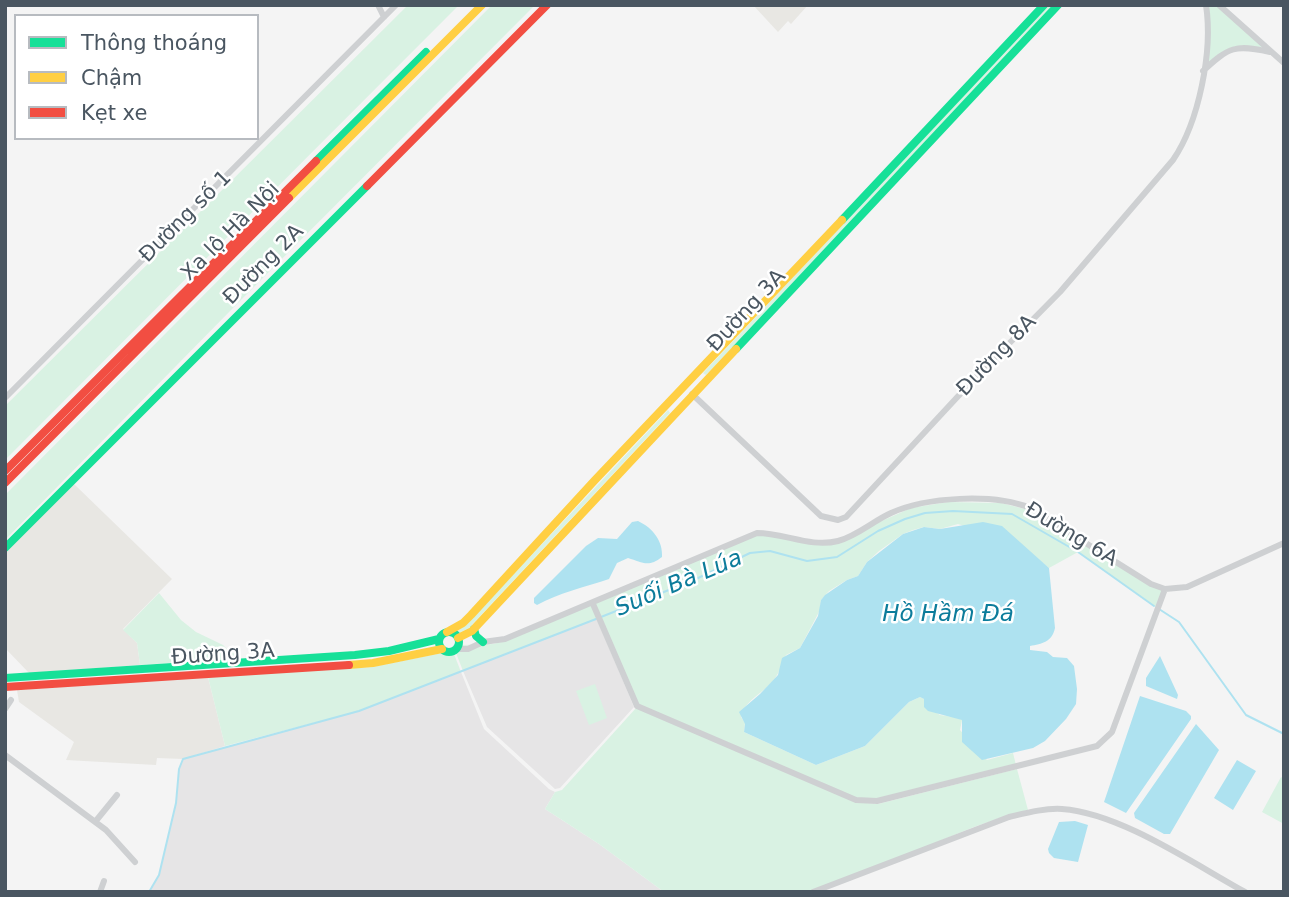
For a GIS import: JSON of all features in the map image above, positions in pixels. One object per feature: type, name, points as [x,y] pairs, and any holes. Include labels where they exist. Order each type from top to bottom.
[{"type":"main road","name":"Xa lộ Hà Nội","points":[[5,471],[472,5]]},
{"type":"main road","name":"Xa lộ Hà Nội","points":[[5,484],[482,5]]},
{"type":"main road","name":"Đường 2A","points":[[5,548],[285,270],[480,69],[547,5]]},
{"type":"main road","name":"Đường 3A","points":[[447,632],[471,615],[1044,5]]},
{"type":"main road","name":"Đường 3A","points":[[458,638],[474,628],[1058,5]]},
{"type":"main road","points":[[685,387],[692,394]]},
{"type":"main road","points":[[474,628],[476,636],[483,642]]},
{"type":"main road","points":[[447,632],[454,633],[458,638],[456,649],[448,652],[442,649],[439,639],[447,632]]},
{"type":"main road","name":"Đường 3A","points":[[5,678],[389,652],[439,639]]},
{"type":"main road","name":"Đường 3A","points":[[5,687],[373,663],[442,649]]},
{"type":"main road","points":[[220,662],[221,673]]},
{"type":"street","points":[[378,5],[384,17]]},
{"type":"street","name":"Đường số 1","points":[[5,398],[396,5]]},
{"type":"street","name":"Đường 8A","points":[[692,394],[821,516],[829,520],[846,517],[975,378],[1060,292],[1173,160],[1192,124],[1208,36],[1206,5]]},
{"type":"street","points":[[1219,5],[1284,63]]},
{"type":"street","points":[[1203,71],[1225,52],[1234,48],[1245,47],[1272,52]]},
{"type":"street","name":"Đường 6A","points":[[456,649],[468,649],[483,642],[499,641],[594,607],[757,533],[817,542],[838,541],[910,506],[948,500],[1002,501],[1030,508],[1151,584],[1166,589]]},
{"type":"street","points":[[594,607],[636,706],[844,795],[866,802],[877,801],[1097,747],[1112,732],[1133,670],[1166,589],[1187,587],[1284,543]]},
{"type":"street","points":[[5,709],[11,700]]},
{"type":"street","points":[[5,755],[95,821],[116,839],[135,862]]},
{"type":"street","points":[[95,821],[117,795]]},
{"type":"street","points":[[813,892],[1009,817],[1039,810],[1061,809],[1105,817],[1245,892]]},
{"type":"street","points":[[100,892],[104,881]]},
{"type":"shaded area","points":[[753,5],[808,5],[791,24],[788,21],[778,32]]},
{"type":"shaded area","points":[[74,484],[172,579],[123,629],[137,643],[140,665],[29,673],[5,648],[5,553]]},
{"type":"shaded area","points":[[597,619],[634,707],[560,788],[555,789],[487,727],[463,671]]},
{"type":"shaded area","points":[[461,672],[484,729],[555,792],[545,809],[599,844],[664,892],[149,892],[159,875],[183,759],[359,711]]},
{"type":"shaded area","points":[[208,677],[225,746],[183,759],[157,758],[156,765],[66,760],[74,742],[19,702],[17,690]]},
{"type":"green space","points":[[408,5],[459,5],[5,460],[5,406]]},
{"type":"green space","points":[[492,5],[535,5],[5,540],[5,495]]},
{"type":"green space","points":[[1049,5],[1053,5],[706,375],[703,373]]},
{"type":"green space","points":[[1209,5],[1216,5],[1265,48],[1233,47],[1220,53],[1206,65]]},
{"type":"green space","points":[[668,410],[670,413],[469,628],[459,633],[457,631],[465,626]]},
{"type":"green space","points":[[948,502],[1001,503],[1029,510],[1163,590],[1157,608],[1078,552],[1049,568],[1018,543],[958,524],[940,529],[924,527],[903,534],[867,562],[858,576],[829,591],[821,600],[820,610],[800,648],[786,655],[773,681],[743,710],[741,717],[745,723],[744,732],[816,765],[865,746],[909,702],[920,697],[924,699],[924,704],[940,715],[960,718],[960,730],[987,760],[1013,753],[1016,765],[855,802],[878,804],[1017,769],[1028,810],[974,827],[851,877],[806,892],[664,892],[599,844],[545,809],[555,792],[562,790],[636,708],[601,617],[463,671],[456,653],[462,645],[505,641],[758,535],[830,544],[911,508]]},
{"type":"green space","points":[[159,593],[181,620],[196,632],[236,653],[239,658],[140,665],[137,643],[123,630]]},
{"type":"green space","points":[[442,653],[454,654],[461,672],[359,711],[225,746],[208,677],[372,667]]},
{"type":"green space","points":[[595,684],[607,718],[589,725],[576,691]]},
{"type":"green space","points":[[1281,777],[1284,779],[1284,824],[1262,812]]},
{"type":"water","points":[[638,521],[656,536],[662,557],[649,563],[628,558],[617,563],[609,579],[537,605],[534,603],[534,598],[586,546],[598,538],[617,539],[632,522]]},
{"type":"water","name":"Hồ Hầm Đá","points":[[983,522],[1002,526],[1049,568],[1054,633],[1042,643],[1030,646],[1030,650],[1067,658],[1074,666],[1077,689],[1076,704],[1045,741],[1033,748],[982,760],[962,742],[962,720],[928,711],[924,707],[924,699],[920,697],[909,702],[865,746],[816,765],[744,732],[745,724],[739,712],[778,675],[782,658],[800,648],[818,616],[821,600],[825,595],[858,576],[867,562],[903,534],[924,527],[940,529]]},
{"type":"water","points":[[1160,656],[1178,695],[1177,699],[1146,686],[1146,678]]},
{"type":"water","points":[[1140,696],[1186,711],[1191,719],[1126,813],[1104,802]]},
{"type":"water","points":[[1196,724],[1219,750],[1170,834],[1164,834],[1135,818],[1134,813]]},
{"type":"water","points":[[1237,760],[1256,771],[1233,810],[1214,798]]},
{"type":"water","points":[[1075,821],[1088,825],[1078,862],[1054,858],[1048,849],[1059,822]]},
{"type":"waterway","name":"Suối Bà Lúa","points":[[601,617],[694,580],[750,553],[770,551],[807,561],[837,557],[878,531],[905,519],[925,513],[953,511],[1012,514],[1078,552],[1154,606]]},
{"type":"waterway","name":"Suối Bà Lúa","points":[[1159,609],[1179,622],[1246,715],[1284,734]]},
{"type":"waterway","name":"Suối Bà Lúa","points":[[149,892],[159,875],[183,759],[359,711],[596,619]]},
{"type":"traffic: fast","points":[[842,220],[1044,5]]},
{"type":"traffic: fast","points":[[736,349],[1058,5]]},
{"type":"traffic: fast","points":[[316,161],[426,52]]},
{"type":"traffic: fast","points":[[5,548],[367,186]]},
{"type":"traffic: fast","points":[[474,629],[476,636],[483,642]]},
{"type":"traffic: fast","points":[[449,632],[456,635],[459,642],[456,649],[449,652],[442,649],[439,642],[442,635],[449,632]]},
{"type":"traffic: fast","points":[[5,678],[355,655],[389,651],[439,639]]},
{"type":"traffic: slow","points":[[289,198],[482,5]]},
{"type":"traffic: slow","points":[[447,632],[471,615],[842,220]]},
{"type":"traffic: slow","points":[[458,638],[472,631],[736,349]]},
{"type":"traffic: slow","points":[[349,665],[442,649]]},
{"type":"traffic: jam","points":[[367,186],[547,5]]},
{"type":"traffic: jam","points":[[5,471],[316,161]]},
{"type":"traffic: jam","points":[[5,483],[289,198]]},
{"type":"traffic: jam","points":[[5,687],[349,665]]}]
